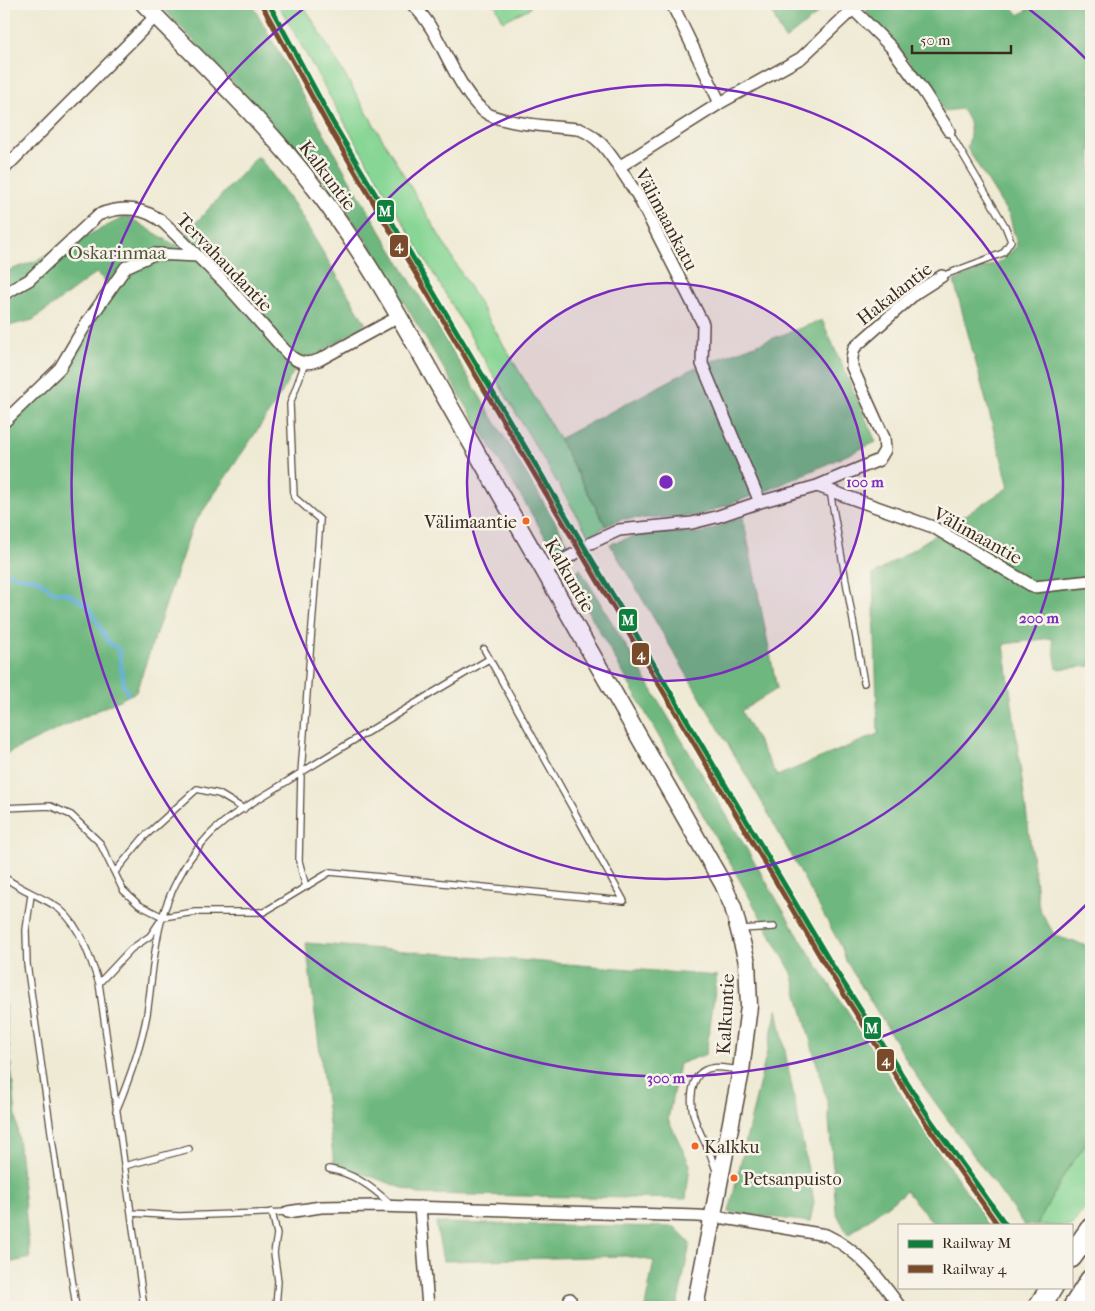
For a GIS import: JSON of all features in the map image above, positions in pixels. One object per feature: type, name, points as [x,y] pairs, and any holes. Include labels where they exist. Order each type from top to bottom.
[{"type":"highway","points":[[1072,1256],[1091,1229]]},
{"type":"highway","points":[[1074,1307],[1091,1280]]},
{"type":"highway","points":[[1039,1307],[1051,1288]]},
{"type":"street","name":"Kalkuntie","points":[[144,4],[262,125],[303,173],[351,240],[545,570],[724,884],[733,907],[747,962],[749,1006],[742,1070],[695,1307]]},
{"type":"street","points":[[412,4],[431,26],[476,105],[488,114],[502,120],[578,129],[588,133],[606,147],[619,167]]},
{"type":"street","points":[[672,4],[720,103]]},
{"type":"street","points":[[855,7],[892,47],[949,131]]},
{"type":"street","name":"Välimaankatu","points":[[760,502],[702,364],[703,324],[638,196],[619,167],[720,103],[801,58],[855,7]]},
{"type":"street","points":[[4,169],[156,16]]},
{"type":"street","name":"Tervahaudantie","points":[[4,294],[29,280],[98,215],[119,208],[136,209],[157,217],[225,282],[288,354],[298,362],[305,363]]},
{"type":"street","points":[[4,422],[60,368],[86,324],[126,267],[154,254],[198,256]]},
{"type":"street","name":"Hakalantie","points":[[817,486],[879,460],[885,450],[884,438],[852,367],[854,348],[917,292],[942,276]]},
{"type":"street","points":[[305,363],[319,360],[398,317]]},
{"type":"street","points":[[591,543],[619,530],[692,523],[817,486]]},
{"type":"street","name":"Välimaantie","points":[[817,486],[934,528],[1034,587],[1091,581]]},
{"type":"street","points":[[545,570],[578,552]]},
{"type":"street","points":[[288,1212],[321,1207],[392,1206],[713,1216],[826,1235],[841,1242],[854,1251],[881,1281],[900,1307]]},
{"type":"street","points":[[420,1207],[428,1307]]},
{"type":"lane","name":"Hakalantie","points":[[942,276],[1003,252],[1011,241],[1005,226],[949,131]]},
{"type":"lane","points":[[305,363],[290,404],[294,497],[320,520],[301,773],[299,861],[306,887]]},
{"type":"lane","points":[[830,491],[864,683]]},
{"type":"lane","points":[[4,808],[50,806],[71,815],[100,842],[123,890],[139,905],[163,916],[195,912],[264,912],[330,872],[624,901],[484,649]]},
{"type":"lane","points":[[99,983],[131,949],[150,936],[163,916],[188,861],[222,823],[489,659]]},
{"type":"lane","points":[[115,872],[143,838],[197,789],[219,794],[244,809]]},
{"type":"lane","points":[[4,877],[31,895],[54,904],[70,920],[85,942],[99,983],[144,1307]]},
{"type":"lane","points":[[31,895],[26,930],[27,964],[76,1307]]},
{"type":"lane","points":[[116,1111],[133,1068],[141,1039],[146,1015],[152,959],[163,916]]},
{"type":"lane","points":[[739,929],[774,927]]},
{"type":"lane","points":[[720,1184],[694,1118],[691,1108],[691,1094],[696,1078],[706,1070],[716,1067],[742,1070]]},
{"type":"lane","points":[[124,1166],[189,1149]]},
{"type":"lane","points":[[329,1169],[342,1172],[356,1179],[378,1192],[392,1206]]},
{"type":"lane","points":[[272,1212],[277,1234],[274,1253],[278,1281],[276,1307]]},
{"type":"lane","points":[[131,1213],[179,1216],[288,1212]]},
{"type":"green space","points":[[159,4],[252,4],[348,177],[569,545],[557,556],[363,235],[319,174]]},
{"type":"green space","points":[[278,4],[303,4],[559,439],[606,526],[589,536],[356,143]]},
{"type":"green space","points":[[495,4],[531,4],[530,8],[503,21]]},
{"type":"green space","points":[[768,4],[825,4],[814,17],[785,40]]},
{"type":"green space","points":[[866,4],[1010,4],[1019,15],[1036,4],[1091,4],[1091,666],[1057,669],[1052,638],[1004,644],[1039,908],[1055,936],[1091,947],[1091,1137],[1065,1173],[1038,1224],[1023,1224],[919,1080],[846,961],[842,948],[759,797],[610,544],[645,533],[702,533],[743,517],[777,689],[741,711],[777,776],[878,734],[873,575],[1009,487],[954,281],[1001,261],[1017,246],[1010,217],[967,148],[970,127],[965,114],[961,109],[944,111],[907,59],[871,18]]},
{"type":"green space","name":"Oskarinmaa","points":[[258,156],[294,204],[366,324],[313,357],[301,359],[273,407],[192,527],[136,692],[4,755],[4,427],[63,370],[114,288],[96,273],[33,320],[4,327],[4,272],[36,261],[127,216],[175,245]]},
{"type":"green space","points":[[822,320],[876,442],[771,489],[697,516],[622,519],[606,526],[559,439],[694,368]]},
{"type":"green space","points":[[580,569],[799,937],[932,1142],[989,1224],[934,1224],[906,1191],[848,1235],[836,1212],[828,1105],[792,973],[569,577]]},
{"type":"green space","points":[[306,943],[717,976],[706,1054],[679,1064],[668,1119],[690,1165],[686,1199],[419,1194],[334,1163]]},
{"type":"green space","points":[[4,995],[30,1258],[4,1264]]},
{"type":"green space","points":[[777,1009],[814,1202],[810,1222],[729,1212]]},
{"type":"green space","points":[[1091,1137],[1091,1200],[1072,1225],[1038,1224],[1065,1173]]},
{"type":"green space","points":[[436,1223],[675,1227],[690,1244],[677,1307],[645,1307],[654,1261],[625,1256],[443,1261]]},
{"type":"waterway","points":[[4,570],[14,576],[37,579],[54,592],[67,593],[88,606],[109,643],[119,650],[124,686],[128,694]]},
{"type":"rail line","name":"M","points":[[269,4],[332,121],[829,960],[932,1122],[1005,1224]]},
{"type":"rail line","name":"4","points":[[263,7],[327,124],[824,963],[927,1125],[997,1224]]},
{"type":"place","name":"Välimaantie","points":[[526,521]]},
{"type":"place","name":"Kalkku","points":[[695,1146]]},
{"type":"place","name":"Petsanpuisto","points":[[734,1178]]}]
